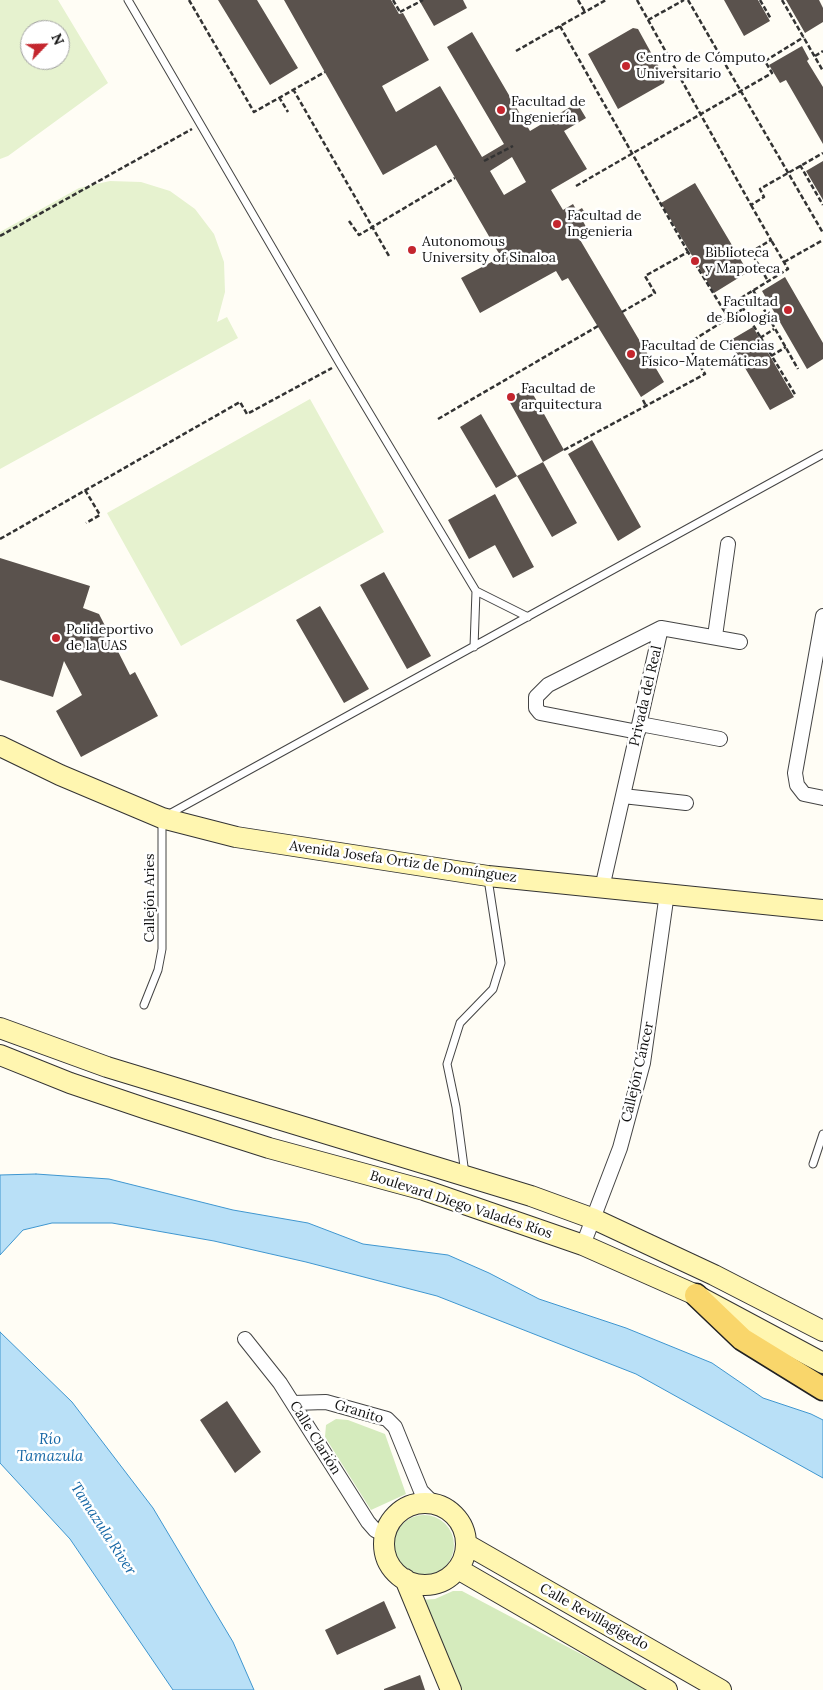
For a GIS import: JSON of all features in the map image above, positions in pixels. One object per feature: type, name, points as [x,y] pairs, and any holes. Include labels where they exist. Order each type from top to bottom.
[{"type":"main road","points":[[696,1296],[742,1339],[823,1389]]},
{"type":"street","points":[[716,636],[728,544]]},
{"type":"street","points":[[823,616],[821,641],[795,773],[797,785],[804,794],[823,798]]},
{"type":"street","points":[[661,628],[716,636],[740,642]]},
{"type":"street","name":"Privada del Real","points":[[639,728],[540,713],[536,708],[536,697],[548,684],[661,628]]},
{"type":"street","name":"Privada del Real","points":[[602,888],[661,628]]},
{"type":"street","points":[[639,728],[720,739]]},
{"type":"street","name":"Avenida Josefa Ortiz de Domínguez","points":[[0,746],[60,775],[162,818],[236,837],[488,876],[823,910]]},
{"type":"street","points":[[623,796],[686,803]]},
{"type":"street","name":"Callejón Cáncer","points":[[583,1245],[620,1148],[643,1063],[667,893]]},
{"type":"street","name":"Boulevard Diego Valadés Ríos","points":[[0,1028],[107,1067],[466,1174],[594,1219],[714,1276],[823,1331]]},
{"type":"street","name":"Boulevard Diego Valadés Ríos","points":[[0,1055],[70,1083],[147,1109],[269,1148],[424,1190],[583,1245],[696,1296],[823,1363]]},
{"type":"street","name":"Calle Clarión","points":[[245,1339],[293,1403],[368,1522],[375,1530],[386,1535]]},
{"type":"street","name":"Granito","points":[[293,1403],[326,1402],[387,1419],[395,1427],[421,1491],[434,1504]]},
{"type":"street","points":[[425,1503],[434,1504],[446,1508],[456,1516],[463,1527],[466,1544],[464,1557],[458,1569],[442,1581],[430,1584],[417,1584],[405,1579],[395,1571],[388,1560],[385,1548],[386,1535],[390,1523],[398,1513],[409,1506],[425,1503]]},
{"type":"street","name":"Calle Revillagigedo","points":[[466,1544],[721,1690]]},
{"type":"street","name":"Calle Revillagigedo","points":[[458,1569],[668,1690]]},
{"type":"street","points":[[405,1579],[452,1690]]},
{"type":"street","points":[[645,1677],[660,1654]]},
{"type":"lane","points":[[128,0],[340,364],[476,591],[528,617]]},
{"type":"lane","points":[[162,818],[474,648],[823,454]]},
{"type":"lane","points":[[474,648],[476,591]]},
{"type":"lane","name":"Callejón Aries","points":[[144,1005],[158,970],[162,948],[162,818]]},
{"type":"lane","points":[[466,1174],[456,1107],[447,1064],[460,1023],[492,989],[502,963],[488,876]]},
{"type":"lane","points":[[813,1164],[823,1134]]},
{"type":"path","points":[[189,0],[254,112],[325,72]]},
{"type":"path","points":[[393,0],[400,13],[423,0]]},
{"type":"path","points":[[578,0],[585,12]]},
{"type":"path","points":[[516,51],[606,0]]},
{"type":"path","points":[[637,0],[788,269],[723,309]]},
{"type":"path","points":[[648,20],[684,0]]},
{"type":"path","points":[[688,0],[742,90],[823,233]]},
{"type":"path","points":[[760,0],[770,19]]},
{"type":"path","points":[[782,0],[823,71]]},
{"type":"path","points":[[560,26],[688,252],[729,318]]},
{"type":"path","points":[[576,186],[772,73],[765,61],[804,37]]},
{"type":"path","points":[[815,56],[823,51]]},
{"type":"path","points":[[293,90],[389,256]]},
{"type":"path","points":[[279,97],[288,112]]},
{"type":"path","points":[[0,236],[200,125]]},
{"type":"path","points":[[484,161],[513,146]]},
{"type":"path","points":[[751,205],[764,197],[760,189],[788,171],[823,153]]},
{"type":"path","points":[[800,165],[823,205]]},
{"type":"path","points":[[349,221],[359,236],[455,178]]},
{"type":"path","points":[[768,281],[750,252],[771,240]]},
{"type":"path","points":[[784,262],[823,240]]},
{"type":"path","points":[[622,312],[656,293],[645,276],[688,252]]},
{"type":"path","points":[[754,290],[798,369]]},
{"type":"path","points":[[738,300],[796,396]]},
{"type":"path","points":[[564,450],[705,374],[687,344],[743,309]]},
{"type":"path","points":[[438,419],[598,326]]},
{"type":"path","points":[[760,338],[775,329]]},
{"type":"path","points":[[771,356],[786,347]]},
{"type":"path","points":[[0,539],[240,402],[247,414],[340,364]]},
{"type":"path","points":[[643,400],[646,406]]},
{"type":"path","points":[[85,490],[100,515],[86,523]]},
{"type":"green space","points":[[0,0],[58,0],[108,83],[8,156],[0,159]]},
{"type":"green space","points":[[110,181],[141,182],[170,191],[195,209],[214,234],[224,262],[225,292],[217,322],[227,317],[238,338],[0,469],[0,232],[79,188]]},
{"type":"green space","points":[[310,399],[384,532],[181,646],[107,513]]},
{"type":"green space","points":[[336,1419],[348,1420],[385,1434],[406,1494],[371,1510],[325,1437],[326,1425]]},
{"type":"green space","points":[[418,1515],[430,1515],[446,1523],[452,1533],[454,1545],[452,1557],[446,1567],[430,1575],[418,1575],[402,1567],[394,1551],[394,1539],[402,1523]]},
{"type":"green space","points":[[453,1591],[462,1591],[649,1690],[451,1690],[420,1600],[435,1599]]},
{"type":"water","points":[[36,1174],[109,1179],[233,1210],[308,1223],[363,1244],[448,1255],[489,1273],[539,1299],[626,1328],[712,1363],[763,1398],[811,1414],[823,1420],[823,1478],[636,1374],[437,1296],[306,1262],[214,1241],[112,1223],[52,1223],[23,1230],[0,1255],[0,1175]]},
{"type":"water","name":"Río Tamazula","points":[[0,1332],[72,1402],[153,1508],[233,1642],[254,1690],[173,1690],[70,1539],[0,1463]]},
{"type":"building","points":[[218,0],[257,0],[298,68],[270,85]]},
{"type":"building","points":[[284,0],[391,0],[399,14],[403,13],[429,60],[382,86],[396,112],[440,86],[482,157],[504,144],[447,47],[472,32],[530,131],[577,103],[586,118],[564,131],[587,169],[551,190],[563,210],[573,204],[577,211],[582,208],[588,218],[583,221],[586,227],[576,233],[664,382],[641,397],[568,278],[562,281],[556,271],[480,313],[461,278],[501,257],[436,145],[383,175]],"holes":[[[512,157],[526,182],[504,195],[490,171]]]},
{"type":"building","points":[[419,0],[463,0],[467,8],[434,26]]},
{"type":"building","points":[[724,0],[758,0],[770,21],[744,36]]},
{"type":"building","points":[[786,0],[819,0],[823,8],[823,22],[805,33]]},
{"type":"building","name":"Centro de Cómputo Universitario","points":[[633,28],[638,29],[665,78],[664,83],[618,109],[588,54]]},
{"type":"building","points":[[802,46],[809,59],[807,61],[823,87],[823,144],[786,80],[780,83],[769,65]]},
{"type":"building","points":[[823,161],[823,200],[806,171]]},
{"type":"building","points":[[695,183],[748,272],[714,293],[661,203]]},
{"type":"building","name":"Facultad de Biología","points":[[785,277],[823,343],[823,359],[807,369],[762,291]]},
{"type":"building","name":"Facultad de Biología","points":[[753,327],[794,397],[770,410],[729,341]]},
{"type":"building","name":"Facultad de arquitectura","points":[[529,387],[564,450],[543,462],[508,399]]},
{"type":"building","points":[[481,414],[517,476],[496,488],[460,427]]},
{"type":"building","points":[[592,440],[641,527],[618,541],[568,454]]},
{"type":"building","points":[[543,462],[577,523],[552,537],[517,476]]},
{"type":"building","points":[[495,494],[534,567],[513,578],[495,545],[469,559],[448,520]]},
{"type":"building","name":"Polideportivo de la UAS","points":[[0,558],[90,586],[83,608],[99,614],[130,675],[135,672],[158,716],[81,757],[56,711],[82,695],[64,661],[53,697],[0,680]]},
{"type":"building","points":[[384,572],[431,656],[407,669],[360,585]]},
{"type":"building","points":[[320,606],[369,689],[344,703],[296,620]]},
{"type":"building","points":[[227,1401],[261,1452],[235,1473],[200,1420]]},
{"type":"building","points":[[384,1601],[396,1628],[337,1655],[325,1630]]},
{"type":"building","points":[[420,1675],[425,1690],[384,1690],[384,1689]]},
{"type":"place","name":"Centro de Cómputo Universitario","points":[[626,66]]},
{"type":"place","name":"Facultad de Ingeniería","points":[[501,110]]},
{"type":"place","name":"Facultad de Ingenieria","points":[[557,224]]},
{"type":"place","name":"Autonomous University of Sinaloa","points":[[412,250]]},
{"type":"place","name":"Biblioteca y Mapoteca","points":[[695,261]]},
{"type":"place","name":"Facultad de Biología","points":[[788,310]]},
{"type":"place","name":"Facultad de Ciencias Físico-Matemáticas","points":[[631,354]]},
{"type":"place","name":"Facultad de arquitectura","points":[[511,397]]},
{"type":"place","name":"Polideportivo de la UAS","points":[[56,638]]},
{"type":"water label","name":"Tamazula River","points":[[103,1529]]}]
